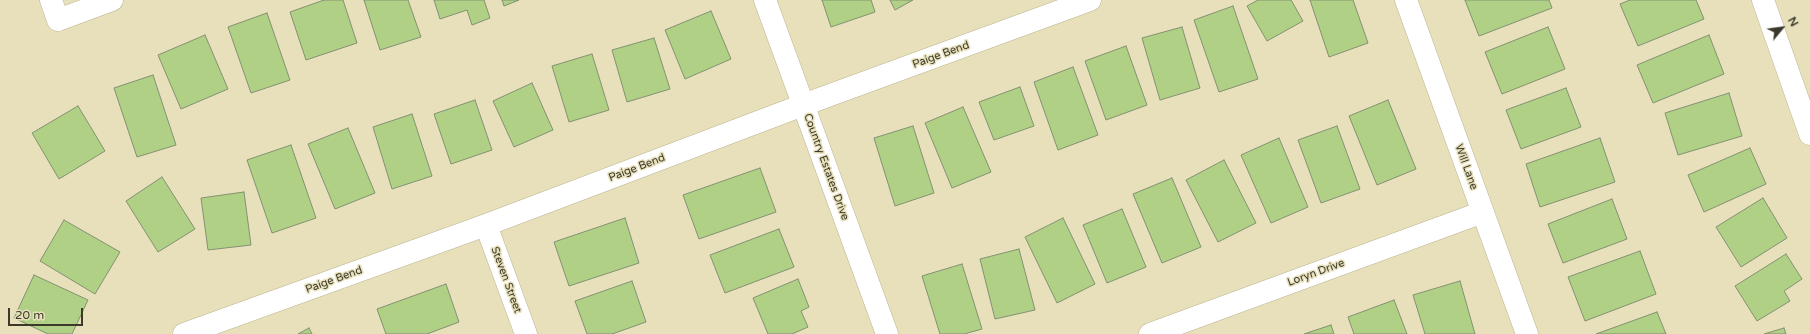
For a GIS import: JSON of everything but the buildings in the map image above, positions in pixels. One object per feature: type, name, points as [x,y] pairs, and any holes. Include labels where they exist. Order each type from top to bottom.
[{"type":"street","points":[[54,10],[112,0]]},
{"type":"street","name":"Country Estates Drive","points":[[765,0],[887,334]]},
{"type":"street","name":"Paige Bend","points":[[184,334],[486,225],[803,105],[1090,0]]},
{"type":"street","name":"Will Lane","points":[[1406,0],[1527,334]]},
{"type":"street","points":[[1763,0],[1810,134]]},
{"type":"street","name":"Loryn Drive","points":[[1150,334],[1483,212]]},
{"type":"street","name":"Steven Street","points":[[486,225],[526,334]]}]
